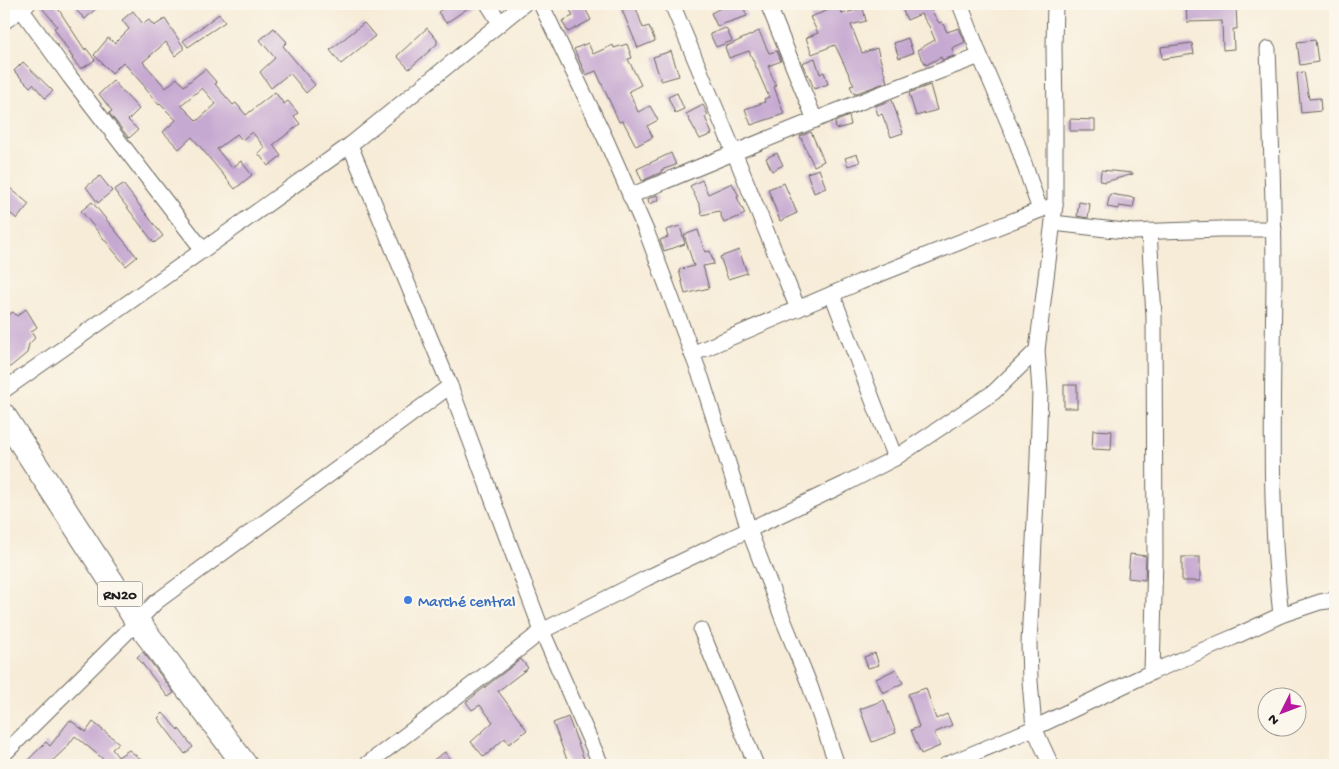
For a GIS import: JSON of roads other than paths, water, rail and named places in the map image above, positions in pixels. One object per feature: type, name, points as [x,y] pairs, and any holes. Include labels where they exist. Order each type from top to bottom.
[{"type":"main road","name":"RN20","points":[[4,416],[137,621],[245,765]]},
{"type":"street","points":[[488,4],[500,23]]},
{"type":"street","points":[[4,390],[350,145],[524,4]]},
{"type":"street","points":[[541,4],[606,140],[647,233],[702,380],[749,530],[810,686],[837,765]]},
{"type":"street","points":[[672,4],[798,309]]},
{"type":"street","points":[[768,4],[815,120]]},
{"type":"street","points":[[960,4],[980,56],[1052,223],[1037,350],[1040,391],[1029,644],[1034,728],[1051,765]]},
{"type":"street","points":[[1047,208],[1055,4]]},
{"type":"street","points":[[4,22],[24,6],[70,77],[202,250]]},
{"type":"street","points":[[1268,49],[1274,229],[1273,527],[1281,615]]},
{"type":"street","points":[[630,196],[734,152],[904,84],[980,56]]},
{"type":"street","points":[[350,145],[450,386],[542,631],[601,765]]},
{"type":"street","points":[[692,354],[832,294],[1047,208]]},
{"type":"street","points":[[1052,223],[1133,232],[1274,229]]},
{"type":"street","points":[[1149,231],[1154,316],[1155,556],[1152,672]]},
{"type":"street","points":[[832,294],[895,458]]},
{"type":"street","points":[[366,765],[542,631],[895,458],[994,392],[1037,350]]},
{"type":"street","points":[[4,754],[156,602],[450,386]]},
{"type":"street","points":[[946,765],[1034,728],[1152,672],[1234,638],[1281,615],[1320,602],[1335,600]]},
{"type":"street","points":[[701,630],[756,765]]},
{"type":"place","name":"Marché central","points":[[408,600]]}]
